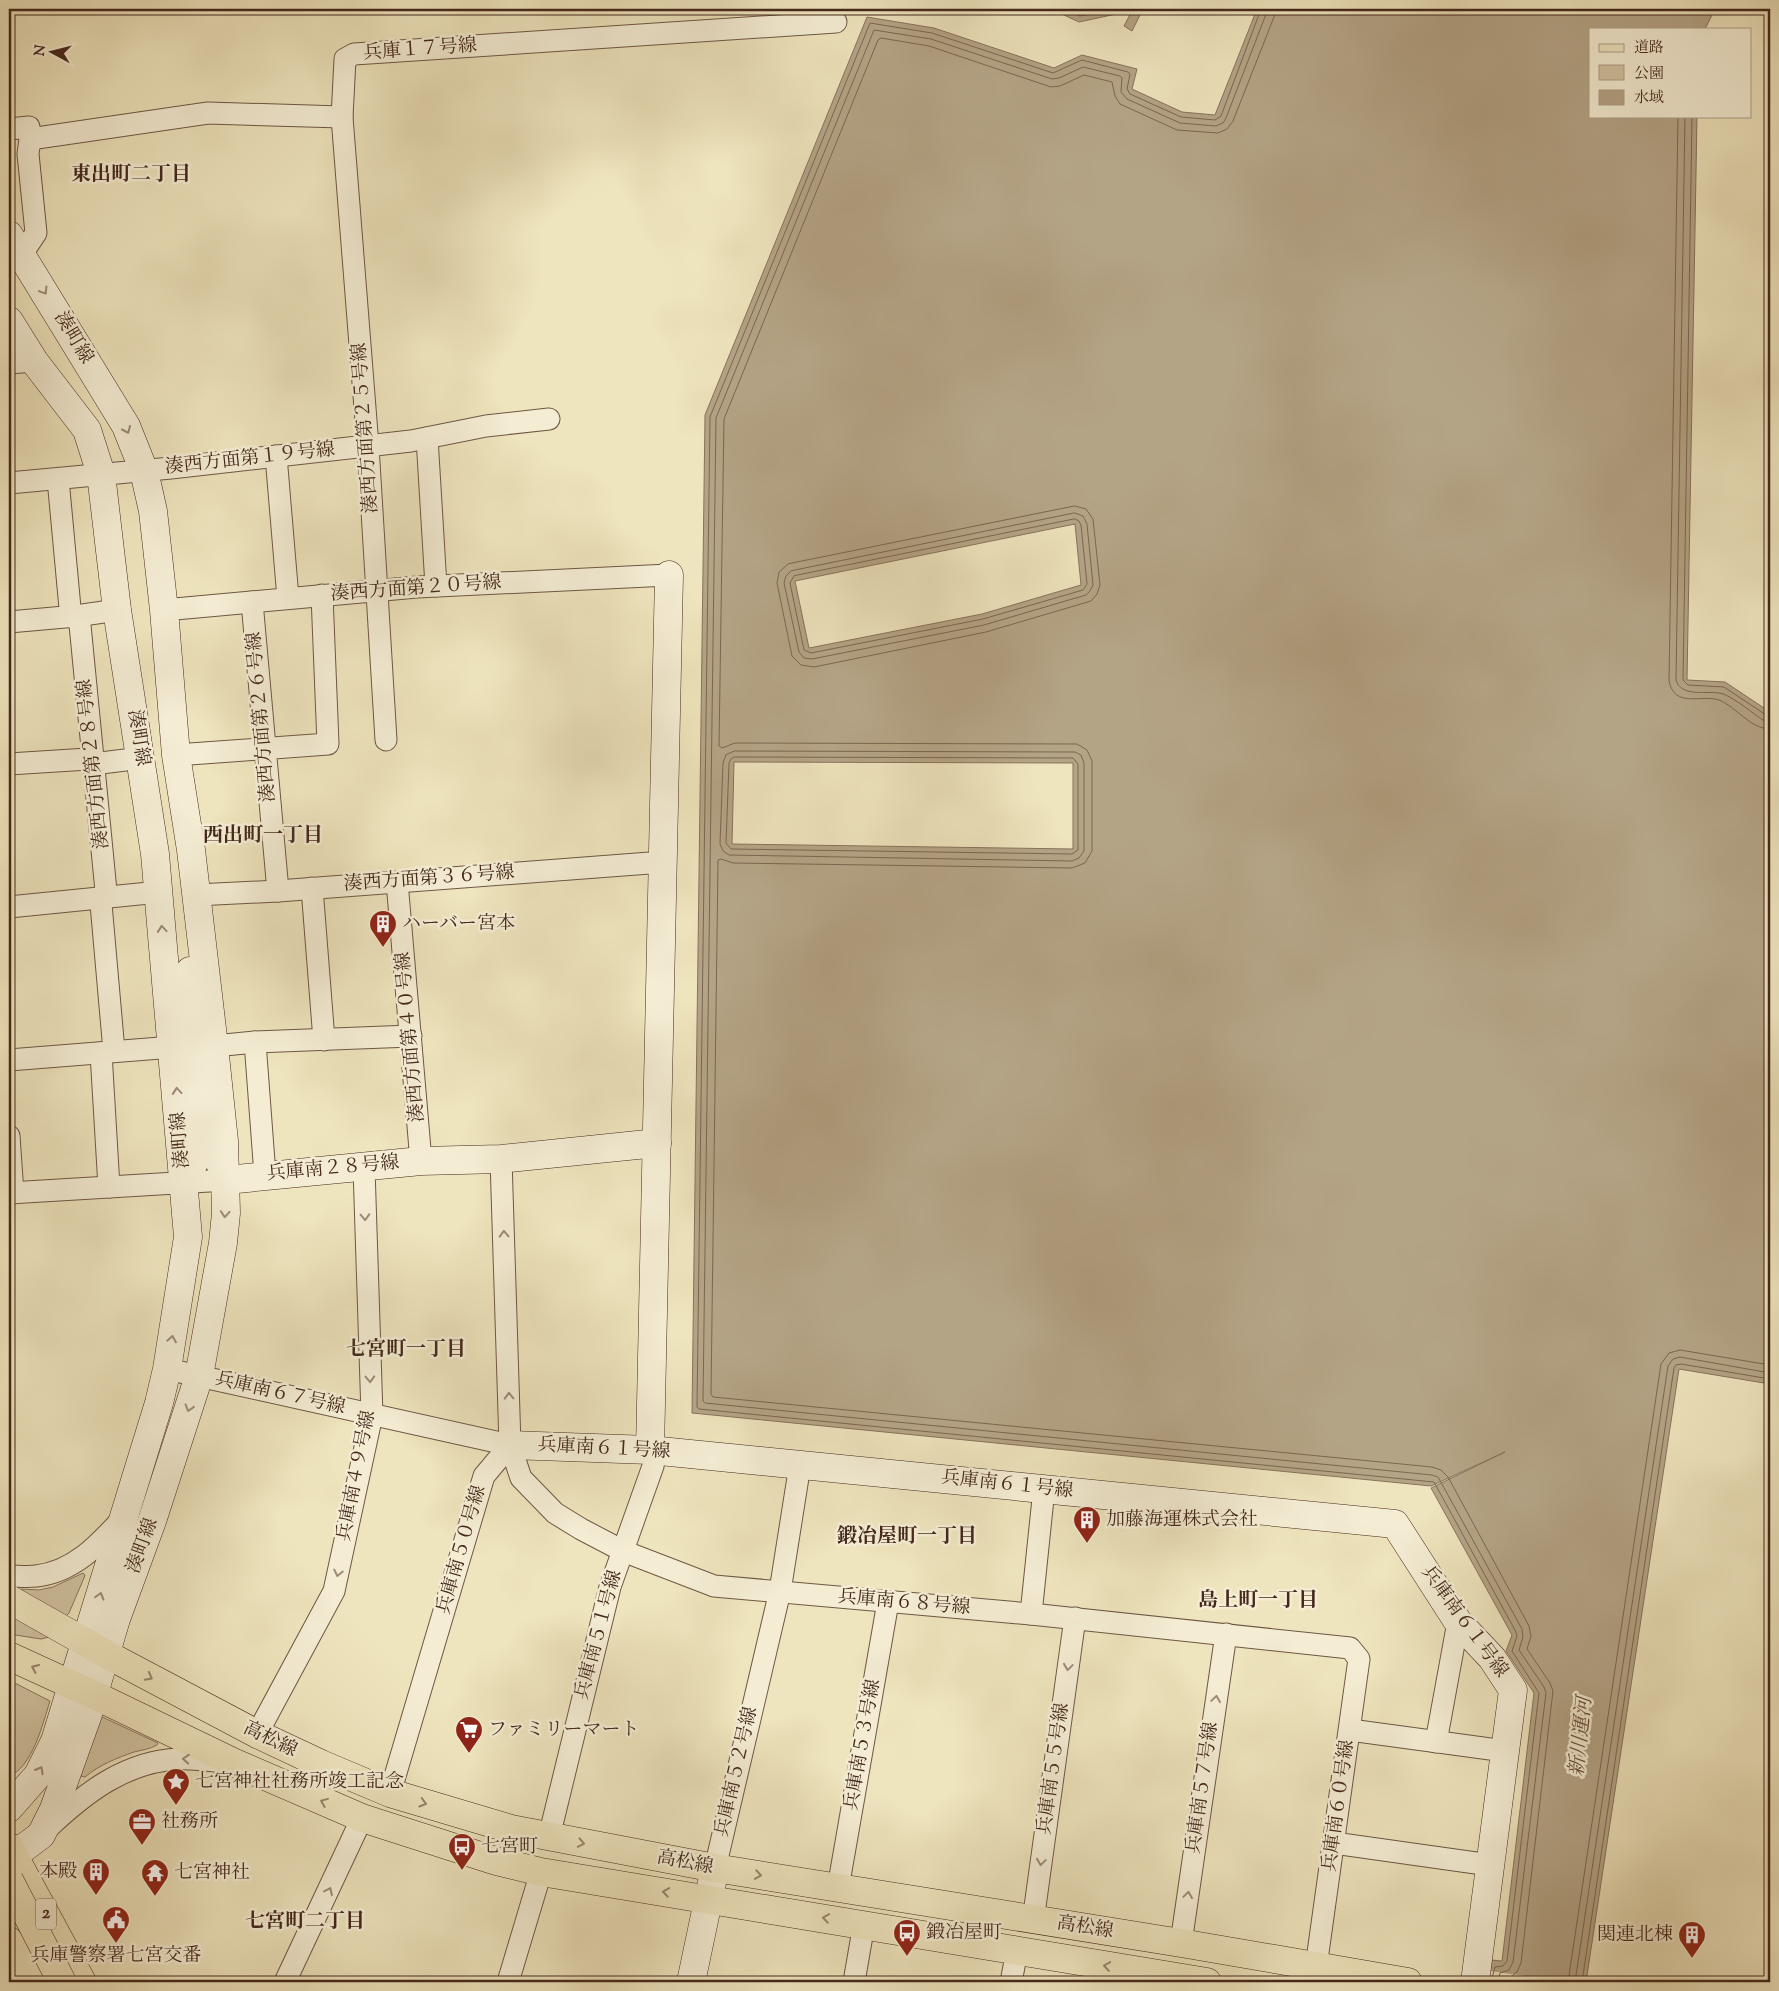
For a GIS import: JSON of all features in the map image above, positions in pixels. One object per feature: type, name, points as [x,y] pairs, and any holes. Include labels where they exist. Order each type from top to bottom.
[{"type":"main road","name":"高松線","points":[[9,1599],[96,1649],[257,1734],[321,1764],[390,1793],[511,1829],[715,1868],[1181,1943],[1408,1982]]},
{"type":"main road","name":"高松線","points":[[9,1656],[235,1763],[362,1818],[496,1861],[541,1872],[1207,1982]]},
{"type":"main road","points":[[13,1864],[37,1944],[38,1982]]},
{"type":"main road","points":[[13,1864],[62,1982]]},
{"type":"main road","name":"2","points":[[13,1864],[82,1982]]},
{"type":"main road","points":[[9,1941],[32,1982]]},
{"type":"street","name":"兵庫１７号線","points":[[342,117],[346,60],[354,54],[836,22]]},
{"type":"street","points":[[30,139],[208,114],[342,117]]},
{"type":"street","name":"湊西方面第２５号線","points":[[342,117],[368,446],[386,740]]},
{"type":"street","points":[[9,129],[29,127],[28,154],[36,233],[15,244]]},
{"type":"street","name":"湊町線","points":[[15,244],[126,426],[144,471],[153,511],[164,610],[176,755],[191,850],[214,1046],[226,1180],[226,1212],[223,1243],[199,1376],[152,1521],[116,1619],[96,1649]]},
{"type":"street","name":"湊町線","points":[[9,321],[22,362],[87,430],[101,474],[117,610],[141,758],[159,892],[188,1237],[167,1369],[159,1403],[123,1518],[96,1649],[84,1690],[61,1791],[41,1835],[13,1864]]},
{"type":"street","name":"湊西方面第１９号線","points":[[9,484],[368,446],[427,438],[486,426],[550,419]]},
{"type":"street","points":[[427,438],[436,586]]},
{"type":"street","points":[[276,456],[288,598]]},
{"type":"street","name":"湊町線","points":[[144,471],[142,512],[153,612],[165,756],[213,1142],[226,1180]]},
{"type":"street","name":"湊西方面第２８号線","points":[[58,479],[70,608],[80,625],[106,891],[101,904],[107,1052],[109,1187]]},
{"type":"street","points":[[650,1450],[669,575]]},
{"type":"street","name":"湊西方面第２０号線","points":[[164,610],[377,590],[669,575]]},
{"type":"street","points":[[176,755],[328,744],[322,595]]},
{"type":"street","name":"湊西方面第２６号線","points":[[252,602],[278,891]]},
{"type":"street","points":[[9,622],[117,610]]},
{"type":"street","points":[[9,764],[88,759],[101,763],[141,758]]},
{"type":"street","name":"湊西方面第３６号線","points":[[196,895],[278,891],[663,862]]},
{"type":"street","name":"湊西方面第４０号線","points":[[397,882],[422,1161]]},
{"type":"street","points":[[312,888],[324,1040]]},
{"type":"street","points":[[9,907],[159,892]]},
{"type":"street","name":"湊町線","points":[[184,1182],[203,1144],[189,1027],[191,957]]},
{"type":"street","points":[[214,1046],[255,1042],[411,1036]]},
{"type":"street","points":[[255,1042],[265,1175]]},
{"type":"street","points":[[9,1060],[173,1047]]},
{"type":"street","points":[[9,1136],[11,1193]]},
{"type":"street","name":"兵庫南２８号線","points":[[11,1193],[226,1180],[422,1161],[501,1159],[657,1143]]},
{"type":"street","points":[[501,1159],[510,1445]]},
{"type":"street","name":"兵庫南４９号線","points":[[257,1734],[334,1591],[372,1415],[364,1168]]},
{"type":"street","name":"兵庫南６７号線","points":[[167,1369],[510,1445]]},
{"type":"street","name":"兵庫南６１号線","points":[[510,1445],[650,1450],[1395,1524],[1458,1622],[1492,1658],[1513,1690],[1475,1982]]},
{"type":"street","name":"兵庫南６８号線","points":[[510,1445],[522,1478],[555,1513],[622,1551],[714,1586],[1075,1618],[1350,1648]]},
{"type":"street","name":"兵庫南５０号線","points":[[390,1793],[484,1476],[510,1445]]},
{"type":"street","name":"兵庫南５１号線","points":[[549,1837],[610,1587],[653,1466],[654,1460],[650,1450]]},
{"type":"street","name":"兵庫南５２号線","points":[[691,1982],[715,1868],[780,1591],[800,1465]]},
{"type":"street","points":[[1031,1614],[1044,1489]]},
{"type":"street","points":[[9,1576],[37,1576],[64,1569],[93,1549],[123,1518]]},
{"type":"street","name":"兵庫南５３号線","points":[[838,1888],[888,1602]]},
{"type":"street","name":"兵庫南５５号線","points":[[1033,1920],[1075,1618]]},
{"type":"street","points":[[1436,1742],[1458,1622]]},
{"type":"street","name":"兵庫南５７号線","points":[[1181,1943],[1226,1634]]},
{"type":"street","name":"兵庫南６０号線","points":[[1316,1967],[1359,1659],[1350,1648]]},
{"type":"street","name":"湊町線","points":[[9,1808],[38,1775],[84,1690]]},
{"type":"street","points":[[1350,1730],[1505,1751]]},
{"type":"street","points":[[41,1835],[78,1800],[108,1780],[138,1766],[179,1758],[235,1763]]},
{"type":"street","points":[[285,1982],[362,1818]]},
{"type":"street","points":[[1334,1844],[1490,1865]]},
{"type":"street","points":[[508,1982],[541,1872]]},
{"type":"street","points":[[854,1982],[864,1924]]},
{"type":"street","points":[[1011,1982],[1017,1951]]},
{"type":"green space","points":[[83,1573],[85,1575],[84,1578],[69,1613],[65,1617],[20,1591],[21,1589],[39,1590],[53,1587]]},
{"type":"green space","points":[[9,1614],[49,1637],[41,1639],[9,1634]]},
{"type":"green space","points":[[9,1680],[50,1701],[36,1744],[30,1755],[17,1771],[9,1776]]},
{"type":"green space","points":[[98,1715],[158,1743],[152,1748],[134,1752],[108,1762],[85,1777],[77,1775]]},
{"type":"water","points":[[1051,9],[1122,9],[1121,13],[1079,22]]},
{"type":"water","points":[[1133,9],[1143,9],[1132,31],[1124,26]]},
{"type":"water","name":"新川運河","points":[[1257,9],[1715,9],[1706,28],[1589,28],[1589,118],[1697,118],[1687,680],[1725,682],[1770,712],[1770,1384],[1679,1369],[1586,1982],[1486,1982],[1491,1960],[1502,1961],[1534,1693],[1506,1651],[1512,1635],[1431,1488],[1505,1452],[1431,1486],[692,1413],[705,415],[867,17],[934,28],[1054,68],[1082,55],[1137,69],[1132,89],[1182,112],[1215,115]],"holes":[[[1075,524],[1081,585],[982,614],[809,648],[795,581]],[[734,762],[1073,763],[1073,849],[732,844]]]},
{"type":"pier","points":[[1490,1971],[1567,1982],[1487,1982]]},
{"type":"place","name":"ハーバー宮本","points":[[383,948]]},
{"type":"place","name":"加藤海運株式会社","points":[[1087,1544]]},
{"type":"place","name":"ファミリーマート","points":[[469,1754]]},
{"type":"place","name":"七宮神社社務所竣工記念","points":[[176,1806]]},
{"type":"place","name":"社務所","points":[[142,1846]]},
{"type":"place","name":"七宮町","points":[[462,1871]]},
{"type":"place","name":"本殿","points":[[96,1896]]},
{"type":"place","name":"七宮神社","points":[[155,1897]]},
{"type":"place","name":"兵庫警察署七宮交番","points":[[116,1944]]},
{"type":"place","name":"鍛冶屋町","points":[[907,1957]]},
{"type":"place","name":"関連北棟","points":[[1692,1959]]},
{"type":"district","name":"東出町二丁目","points":[[131,175]]},
{"type":"district","name":"西出町一丁目","points":[[263,836]]},
{"type":"district","name":"七宮町一丁目","points":[[406,1350]]},
{"type":"district","name":"鍛冶屋町一丁目","points":[[907,1537]]},
{"type":"district","name":"島上町一丁目","points":[[1258,1601]]},
{"type":"district","name":"七宮町二丁目","points":[[305,1922]]}]
